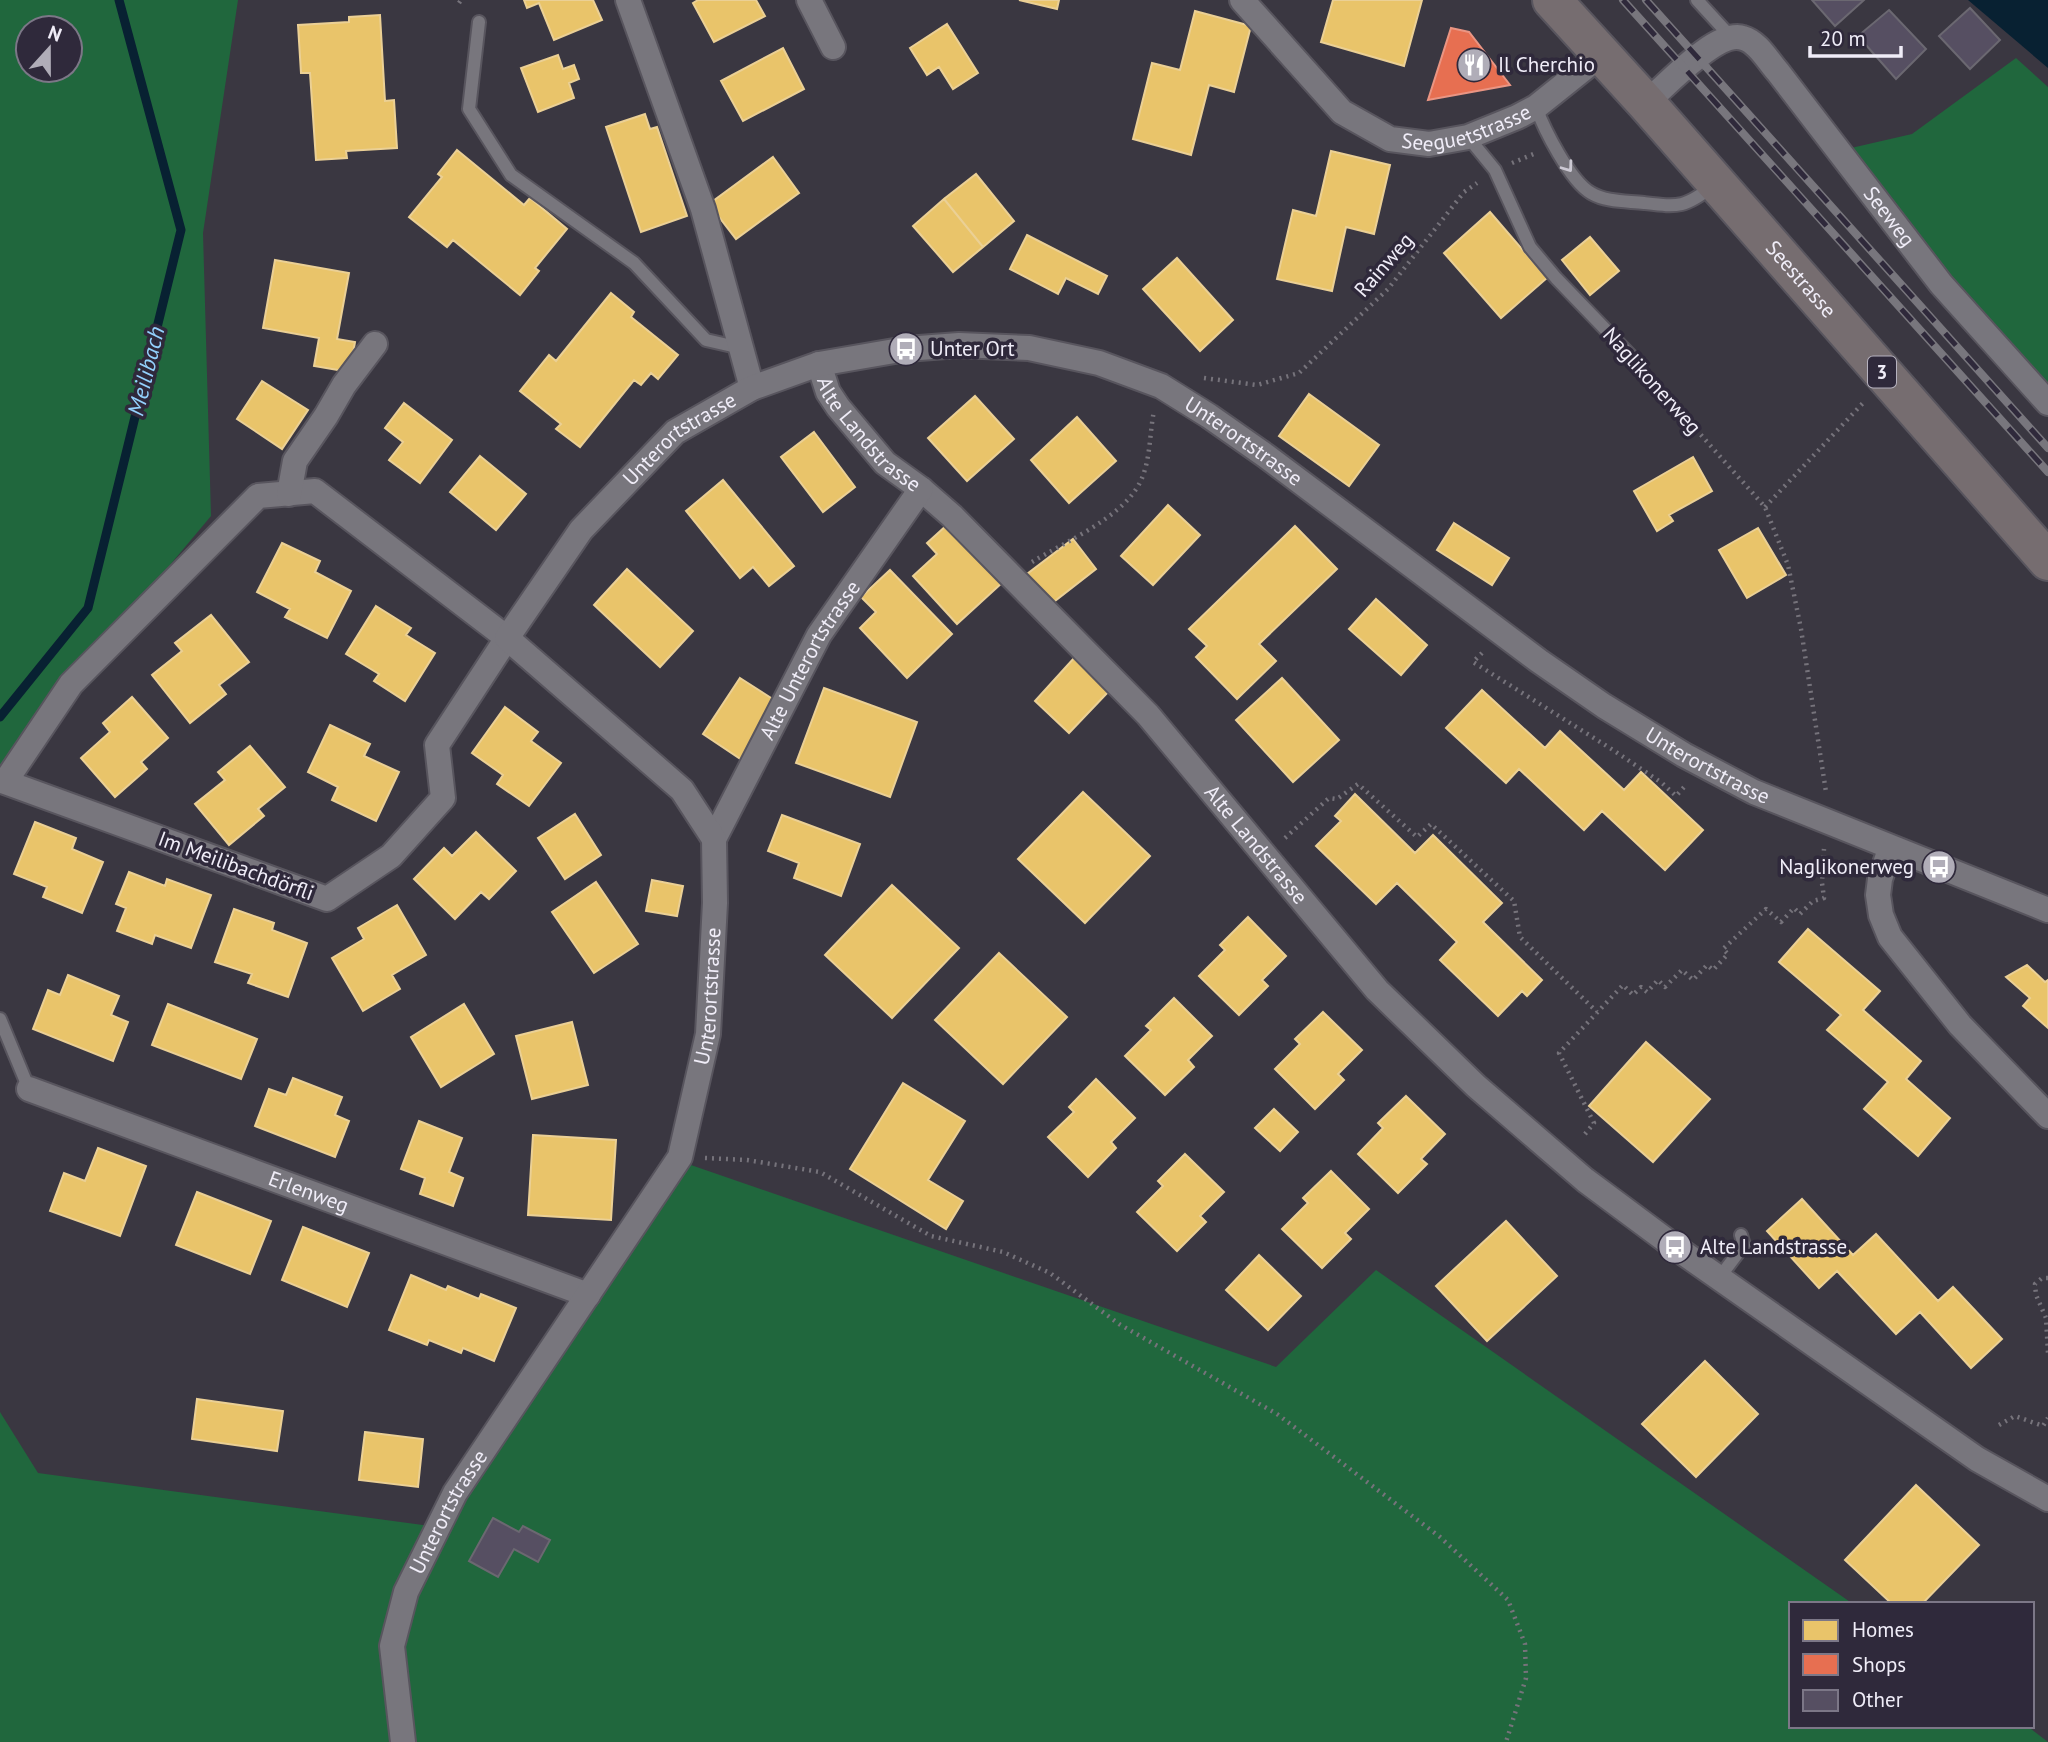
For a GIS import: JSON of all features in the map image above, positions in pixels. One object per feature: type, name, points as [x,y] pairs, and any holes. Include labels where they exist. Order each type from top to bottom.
[{"type":"main road","name":"Seestrasse","points":[[1552,0],[1646,103],[2048,561]]},
{"type":"street","points":[[628,0],[703,209],[752,388]]},
{"type":"street","points":[[809,0],[833,47]]},
{"type":"street","name":"Seeguetstrasse","points":[[1242,0],[1342,112],[1390,139],[1429,144],[1468,137],[1536,107],[1601,55]]},
{"type":"street","points":[[1646,103],[1713,44],[1730,36]]},
{"type":"street","name":"Seeweg","points":[[1730,36],[1743,37],[1760,51],[1941,284],[2048,403]]},
{"type":"street","points":[[289,494],[295,461],[344,385],[375,344]]},
{"type":"street","name":"Unterortstrasse","points":[[507,638],[581,530],[675,432],[752,388],[819,364],[906,349],[959,345],[1029,348],[1099,363],[1161,386],[1266,456],[1539,661],[1604,706],[1684,755],[1754,792],[1890,849],[2048,910]]},
{"type":"street","name":"Alte Landstrasse","points":[[819,364],[828,392],[885,463],[952,516],[1148,715],[1377,990],[1476,1086],[1585,1180],[1719,1278],[1977,1459],[2048,1499]]},
{"type":"street","name":"Alte Unterortstrasse","points":[[714,839],[819,635],[921,489]]},
{"type":"street","name":"Im Meilibachdörfli","points":[[315,491],[507,638],[437,745],[443,798],[391,856],[327,899],[3,787],[71,684],[258,496],[289,494],[315,491]]},
{"type":"street","points":[[507,638],[682,790],[714,839]]},
{"type":"street","name":"Unterortstrasse","points":[[403,1742],[392,1646],[405,1592],[455,1493],[680,1157],[708,1034],[715,904],[714,839]]},
{"type":"street","points":[[1890,849],[1880,879],[1878,895],[1881,915],[1890,937],[1960,1025],[2048,1116]]},
{"type":"street","name":"Erlenweg","points":[[29,1089],[588,1295]]},
{"type":"lane","name":"Seeweg","points":[[1697,0],[1730,36]]},
{"type":"lane","points":[[479,22],[469,109],[511,174],[634,263],[706,340],[741,348]]},
{"type":"lane","points":[[1536,107],[1552,144],[1589,192],[1612,200],[1675,206],[1694,201],[1716,183]]},
{"type":"lane","name":"Naglikonerweg","points":[[1468,137],[1495,170],[1530,247],[1633,358]]},
{"type":"lane","points":[[0,1019],[29,1089]]},
{"type":"lane","points":[[1719,1278],[1744,1245],[1741,1235]]},
{"type":"path","name":"Rainweg","points":[[1230,382],[1257,385],[1298,373],[1388,289],[1464,192],[1495,170],[1552,144]]},
{"type":"path","name":"Naglikonerweg","points":[[1633,358],[1765,507],[1788,565],[1801,629],[1826,793]]},
{"type":"path","points":[[1765,507],[1887,378]]},
{"type":"path","points":[[1010,575],[1123,505],[1139,485],[1149,454],[1151,425]]},
{"type":"path","points":[[1473,662],[1613,750],[1662,783],[1676,796],[1694,776]]},
{"type":"path","points":[[1289,835],[1329,798],[1337,799],[1358,784],[1417,837],[1431,824],[1514,901],[1520,937],[1597,1012]]},
{"type":"path","points":[[1585,1134],[1594,1123],[1559,1053],[1623,985],[1633,995],[1641,987],[1647,992],[1658,980],[1665,987],[1682,970],[1693,980],[1707,965],[1713,970],[1728,954],[1723,949],[1766,909],[1780,922],[1794,908],[1800,914],[1813,901],[1824,898],[1822,872],[1825,837]]},
{"type":"path","points":[[680,1157],[747,1160],[820,1172],[931,1236],[1003,1252],[1050,1273],[1119,1324],[1277,1414],[1440,1537],[1508,1600],[1525,1644],[1526,1678],[1506,1742]]},
{"type":"path","points":[[2048,1278],[2042,1278],[2035,1284],[2036,1295],[2046,1318],[2048,1353]]},
{"type":"path","points":[[1999,1425],[2015,1416],[2043,1426],[2048,1418]]},
{"type":"green space","points":[[0,0],[238,0],[203,233],[211,516],[0,768]]},
{"type":"green space","points":[[2016,58],[2048,87],[2048,403],[1838,151],[1912,134]]},
{"type":"green space","points":[[688,1164],[1276,1367],[1376,1270],[1850,1602],[1789,1602],[1789,1728],[2030,1728],[2048,1742],[0,1742],[0,1412],[38,1473],[445,1528]]},
{"type":"water","points":[[1968,0],[2048,0],[2048,68]]},
{"type":"building: Homes","points":[[524,0],[593,0],[602,20],[554,40],[539,3],[527,8]]},
{"type":"building: Homes","points":[[698,0],[756,0],[765,16],[714,42],[693,3]]},
{"type":"building: Homes","points":[[1019,0],[1059,0],[1057,9]]},
{"type":"building: Homes","points":[[1333,0],[1422,0],[1404,66],[1321,42]]},
{"type":"building: Homes","points":[[1195,11],[1251,26],[1234,92],[1209,85],[1191,155],[1133,139],[1152,63],[1180,70]]},
{"type":"building: Homes","points":[[380,15],[385,101],[394,100],[397,148],[346,151],[347,158],[316,160],[310,73],[301,73],[298,25],[349,22],[349,17]]},
{"type":"building: Homes","points":[[947,24],[978,73],[953,89],[939,67],[927,75],[910,48]]},
{"type":"building: Homes","points":[[783,48],[804,89],[743,121],[721,81]]},
{"type":"building: Homes","points":[[558,55],[563,69],[574,65],[579,79],[569,83],[574,98],[538,112],[521,68]]},
{"type":"building: Homes","points":[[645,114],[650,129],[657,127],[687,216],[641,232],[606,127]]},
{"type":"building: Homes","points":[[457,150],[524,205],[530,198],[567,229],[535,268],[539,271],[520,295],[453,240],[447,247],[409,217],[442,177],[438,174]]},
{"type":"building: Homes","points":[[1331,151],[1390,165],[1374,234],[1346,227],[1332,291],[1277,279],[1293,210],[1316,216]]},
{"type":"building: Homes","points":[[773,157],[799,193],[736,239],[709,204]]},
{"type":"building: Homes","points":[[976,174],[1014,221],[983,247],[944,199]]},
{"type":"building: Homes","points":[[944,199],[983,247],[953,272],[913,226]]},
{"type":"building: Homes","points":[[1490,212],[1547,278],[1501,318],[1444,253]]},
{"type":"building: Homes","points":[[1027,235],[1107,276],[1098,294],[1066,278],[1058,294],[1010,269]]},
{"type":"building: Homes","points":[[1590,237],[1619,271],[1590,295],[1562,260]]},
{"type":"building: Homes","points":[[1177,258],[1233,320],[1200,351],[1143,289]]},
{"type":"building: Homes","points":[[275,260],[349,273],[337,339],[355,342],[350,372],[314,366],[319,338],[263,328]]},
{"type":"building: Homes","points":[[611,293],[634,312],[631,317],[678,355],[658,379],[651,373],[641,385],[634,380],[580,447],[556,429],[561,424],[520,391],[549,355],[556,361]]},
{"type":"building: Homes","points":[[262,381],[308,410],[282,449],[237,419]]},
{"type":"building: Homes","points":[[1309,394],[1379,445],[1349,486],[1279,436]]},
{"type":"building: Homes","points":[[975,396],[1014,439],[967,481],[928,438]]},
{"type":"building: Homes","points":[[404,403],[452,440],[420,483],[389,460],[403,442],[385,428]]},
{"type":"building: Homes","points":[[1077,417],[1116,461],[1069,503],[1031,460]]},
{"type":"building: Homes","points":[[814,432],[855,487],[823,512],[781,457]]},
{"type":"building: Homes","points":[[480,456],[526,494],[496,530],[450,492]]},
{"type":"building: Homes","points":[[1693,457],[1712,491],[1669,515],[1673,521],[1657,531],[1634,491]]},
{"type":"building: Homes","points":[[723,480],[794,566],[769,586],[753,567],[740,578],[686,511]]},
{"type":"building: Homes","points":[[1168,505],[1200,535],[1153,585],[1121,556]]},
{"type":"building: Homes","points":[[1454,523],[1509,558],[1492,585],[1437,550]]},
{"type":"building: Homes","points":[[947,525],[1003,582],[957,624],[913,576],[937,554],[927,543]]},
{"type":"building: Homes","points":[[1295,526],[1337,569],[1259,644],[1276,661],[1237,699],[1196,657],[1207,646],[1189,629]]},
{"type":"building: Homes","points":[[1758,528],[1786,575],[1747,598],[1719,550]]},
{"type":"building: Homes","points":[[1073,539],[1096,569],[1051,604],[1027,574]]},
{"type":"building: Homes","points":[[282,543],[320,561],[315,572],[351,591],[327,638],[285,617],[290,609],[257,592]]},
{"type":"building: Homes","points":[[627,569],[693,631],[660,667],[594,605]]},
{"type":"building: Homes","points":[[890,570],[952,634],[907,678],[860,628],[876,612],[861,597]]},
{"type":"building: Homes","points":[[1376,599],[1427,645],[1401,675],[1349,629]]},
{"type":"building: Homes","points":[[376,606],[411,628],[406,635],[435,653],[405,701],[374,681],[379,674],[346,654]]},
{"type":"building: Homes","points":[[211,615],[249,662],[219,685],[226,694],[190,723],[152,675],[182,651],[175,643]]},
{"type":"building: Homes","points":[[1075,657],[1110,690],[1069,733],[1035,701]]},
{"type":"building: Homes","points":[[740,678],[782,705],[745,762],[703,734]]},
{"type":"building: Homes","points":[[1282,678],[1339,740],[1293,782],[1236,720]]},
{"type":"building: Homes","points":[[824,688],[917,722],[890,797],[796,763]]},
{"type":"building: Homes","points":[[1482,690],[1545,748],[1560,731],[1624,790],[1641,772],[1703,830],[1665,870],[1602,811],[1584,830],[1519,769],[1506,783],[1446,728]]},
{"type":"building: Homes","points":[[132,697],[168,738],[141,762],[147,769],[115,797],[81,758],[110,732],[103,723]]},
{"type":"building: Homes","points":[[505,707],[538,732],[531,741],[561,763],[529,806],[497,784],[503,775],[472,753]]},
{"type":"building: Homes","points":[[330,725],[370,744],[364,756],[399,772],[376,821],[332,800],[338,787],[308,772]]},
{"type":"building: Homes","points":[[250,746],[285,787],[258,809],[264,816],[229,845],[195,804],[225,780],[218,772]]},
{"type":"building: Homes","points":[[1083,792],[1150,856],[1085,923],[1018,859]]},
{"type":"building: Homes","points":[[1355,794],[1415,853],[1433,835],[1502,903],[1483,922],[1542,980],[1527,996],[1522,991],[1498,1016],[1440,960],[1457,942],[1397,883],[1376,904],[1316,846],[1341,821],[1335,816]]},
{"type":"building: Homes","points":[[575,814],[601,855],[565,879],[538,838]]},
{"type":"building: Homes","points":[[782,815],[860,844],[841,896],[794,878],[799,863],[768,851]]},
{"type":"building: Homes","points":[[35,822],[76,838],[72,849],[103,862],[82,913],[43,897],[47,887],[14,874]]},
{"type":"building: Homes","points":[[476,832],[516,871],[489,899],[481,892],[455,919],[414,879],[444,848],[452,856]]},
{"type":"building: Homes","points":[[129,872],[165,886],[167,879],[211,895],[191,948],[155,935],[152,944],[117,931],[126,908],[116,904]]},
{"type":"building: Homes","points":[[652,880],[683,886],[677,916],[646,911]]},
{"type":"building: Homes","points":[[596,882],[638,944],[594,973],[552,912]]},
{"type":"building: Homes","points":[[892,885],[959,948],[892,1018],[825,955]]},
{"type":"building: Homes","points":[[397,905],[426,955],[392,975],[400,989],[363,1011],[332,958],[364,939],[358,928]]},
{"type":"building: Homes","points":[[234,909],[274,923],[272,930],[307,943],[288,997],[248,983],[252,974],[215,962]]},
{"type":"building: Homes","points":[[1248,917],[1286,956],[1262,980],[1268,986],[1239,1015],[1199,976],[1225,950],[1220,945]]},
{"type":"building: Homes","points":[[1808,929],[1880,991],[1863,1010],[1921,1061],[1906,1079],[1950,1118],[1918,1156],[1864,1109],[1888,1082],[1827,1030],[1841,1015],[1779,962]]},
{"type":"building: Homes","points":[[999,953],[1067,1017],[1003,1084],[935,1020]]},
{"type":"building: Homes","points":[[2027,965],[2045,982],[2048,980],[2048,1028],[2023,1006],[2030,998],[2006,977]]},
{"type":"building: Homes","points":[[68,975],[119,996],[111,1015],[128,1022],[113,1061],[33,1029],[48,990],[60,995]]},
{"type":"building: Homes","points":[[1174,998],[1212,1036],[1188,1060],[1194,1067],[1165,1095],[1125,1056],[1151,1030],[1146,1026]]},
{"type":"building: Homes","points":[[168,1004],[257,1039],[241,1079],[152,1045]]},
{"type":"building: Homes","points":[[464,1004],[494,1054],[441,1087],[411,1037]]},
{"type":"building: Homes","points":[[1323,1012],[1362,1050],[1338,1074],[1344,1080],[1315,1109],[1275,1069],[1300,1044],[1295,1039]]},
{"type":"building: Homes","points":[[572,1022],[588,1085],[532,1099],[516,1036]]},
{"type":"building: Homes","points":[[1646,1042],[1710,1099],[1653,1162],[1589,1106]]},
{"type":"building: Homes","points":[[293,1078],[342,1097],[335,1115],[349,1121],[335,1157],[255,1126],[269,1089],[286,1095]]},
{"type":"building: Homes","points":[[1096,1079],[1135,1118],[1111,1142],[1116,1148],[1088,1177],[1048,1137],[1074,1112],[1069,1107]]},
{"type":"building: Homes","points":[[903,1083],[965,1121],[928,1180],[963,1201],[946,1229],[850,1169]]},
{"type":"building: Homes","points":[[1406,1096],[1445,1134],[1421,1159],[1427,1164],[1398,1193],[1358,1154],[1383,1128],[1378,1123]]},
{"type":"building: Homes","points":[[1274,1109],[1298,1132],[1280,1151],[1255,1128]]},
{"type":"building: Homes","points":[[419,1121],[462,1138],[449,1172],[463,1178],[453,1206],[420,1194],[425,1178],[401,1169]]},
{"type":"building: Homes","points":[[533,1135],[616,1140],[611,1220],[528,1215]]},
{"type":"building: Homes","points":[[98,1148],[146,1166],[120,1236],[50,1211],[64,1173],[85,1181]]},
{"type":"building: Homes","points":[[1185,1154],[1224,1192],[1200,1216],[1206,1222],[1177,1251],[1137,1212],[1163,1186],[1158,1181]]},
{"type":"building: Homes","points":[[1331,1171],[1369,1209],[1345,1233],[1351,1239],[1322,1268],[1282,1229],[1308,1203],[1303,1198]]},
{"type":"building: Homes","points":[[197,1192],[271,1221],[250,1274],[176,1245]]},
{"type":"building: Homes","points":[[1802,1199],[1853,1255],[1876,1234],[1938,1301],[1953,1287],[2002,1339],[1971,1368],[1920,1312],[1896,1334],[1837,1271],[1819,1288],[1767,1231]]},
{"type":"building: Homes","points":[[1506,1221],[1557,1276],[1487,1341],[1436,1286]]},
{"type":"building: Homes","points":[[303,1227],[369,1253],[347,1307],[282,1280]]},
{"type":"building: Homes","points":[[1259,1255],[1301,1296],[1268,1330],[1226,1290]]},
{"type":"building: Homes","points":[[411,1275],[446,1290],[448,1286],[479,1299],[481,1294],[516,1308],[494,1361],[463,1348],[461,1353],[429,1340],[427,1345],[389,1330]]},
{"type":"building: Homes","points":[[1705,1361],[1758,1414],[1696,1477],[1642,1424]]},
{"type":"building: Homes","points":[[197,1399],[283,1411],[277,1451],[192,1439]]},
{"type":"building: Homes","points":[[365,1432],[423,1439],[418,1487],[359,1480]]},
{"type":"building: Homes","points":[[1916,1485],[1979,1545],[1924,1602],[1890,1602],[1845,1560]]},
{"type":"building: Shops","points":[[1451,28],[1469,32],[1510,85],[1428,100]]},
{"type":"building: Other","points":[[1812,0],[1864,0],[1835,26]]},
{"type":"building: Other","points":[[1970,8],[2000,40],[1970,69],[1939,36]]},
{"type":"building: Other","points":[[1889,10],[1926,49],[1896,79],[1858,36]]},
{"type":"building: Other","points":[[493,1518],[519,1532],[523,1526],[550,1540],[538,1562],[514,1549],[498,1577],[469,1561]]},
{"type":"waterway","name":"Meilibach","points":[[0,717],[88,608],[181,230],[119,0]]},
{"type":"railway","points":[[1623,0],[2048,472]]},
{"type":"railway","points":[[1646,0],[2048,448]]},
{"type":"place","name":"Il Cherchio","points":[[1474,65]]},
{"type":"place","name":"Unter Ort","points":[[906,349]]},
{"type":"place","name":"Naglikonerweg","points":[[1939,867]]},
{"type":"place","name":"Alte Landstrasse","points":[[1675,1247]]}]
